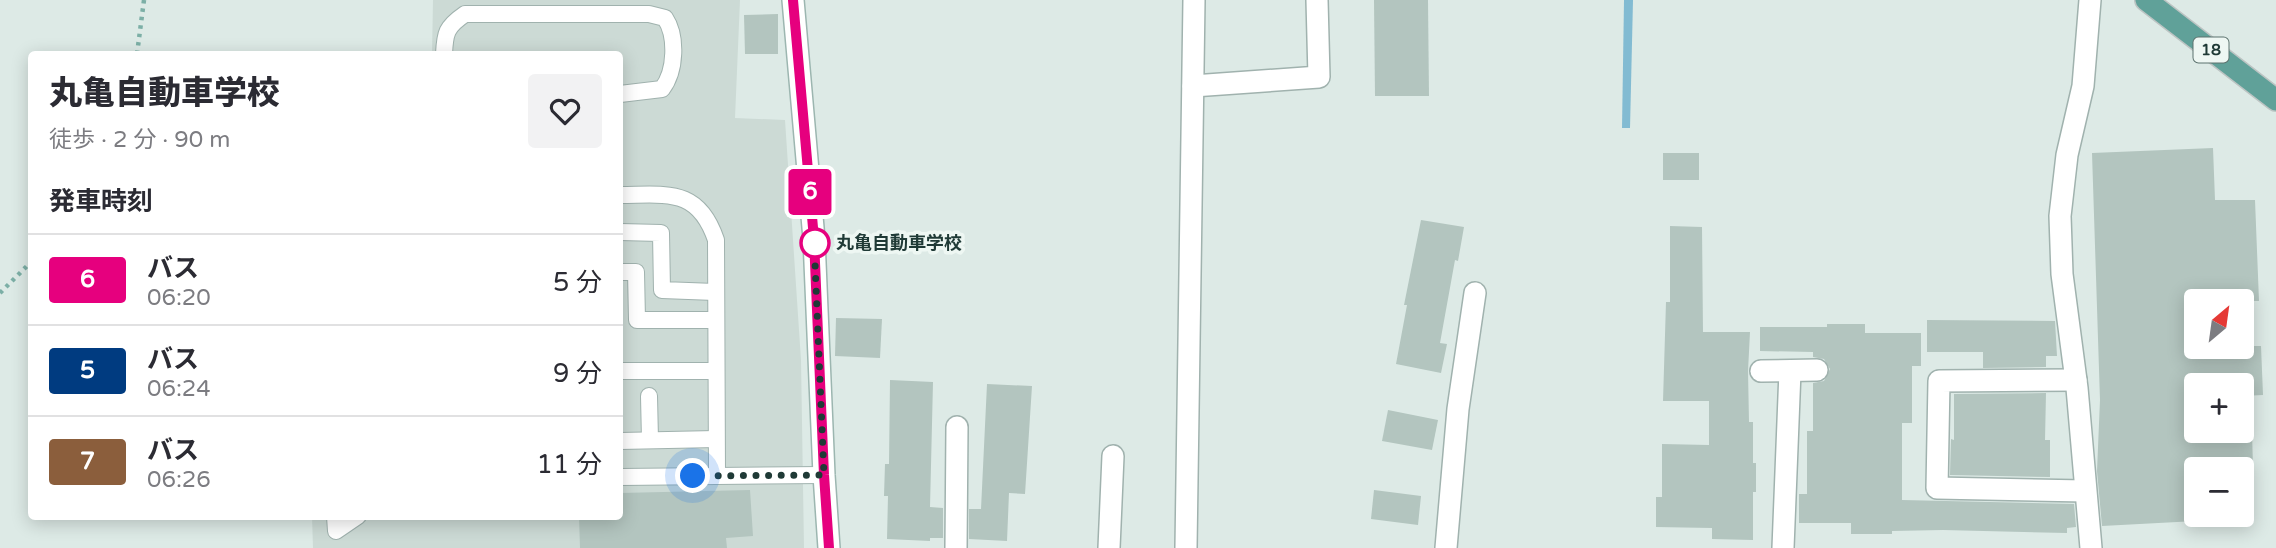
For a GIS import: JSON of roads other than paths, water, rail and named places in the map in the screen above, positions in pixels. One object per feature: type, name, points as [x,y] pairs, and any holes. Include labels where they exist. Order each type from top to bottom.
[{"type":"main road","name":"18","points":[[2146,0],[2276,100]]},
{"type":"street","points":[[793,0],[814,239],[829,548]]},
{"type":"street","points":[[1186,548],[1194,0]]},
{"type":"street","points":[[1193,86],[1319,76],[1317,0]]},
{"type":"street","points":[[2090,0],[2083,86],[2067,155],[2060,216],[2062,274],[2076,380],[2091,548]]},
{"type":"street","points":[[1446,548],[1458,409],[1475,293]]},
{"type":"street","points":[[1761,371],[1816,370]]},
{"type":"street","points":[[1783,548],[1790,371]]},
{"type":"street","points":[[2076,380],[1939,381],[1937,488],[2085,491]]},
{"type":"street","points":[[956,548],[957,427]]},
{"type":"street","points":[[1109,548],[1113,456]]},
{"type":"lane","points":[[444,51],[444,36],[452,23],[465,14],[649,14],[665,18],[671,27],[673,65],[669,81],[662,89],[623,94]]},
{"type":"lane","points":[[623,195],[670,195],[694,204],[709,220],[716,240],[717,475]]},
{"type":"lane","points":[[623,232],[660,233],[662,290],[715,292]]},
{"type":"lane","points":[[623,272],[636,272],[637,320],[715,320]]},
{"type":"lane","points":[[623,371],[715,371]]},
{"type":"lane","points":[[649,396],[650,440]]},
{"type":"lane","points":[[623,441],[716,439]]},
{"type":"lane","points":[[623,477],[824,475]]},
{"type":"lane","points":[[335,520],[335,531],[352,520]]},
{"type":"water","points":[[1624,0],[1633,0],[1630,128],[1622,128]]},
{"type":"place","name":"丸亀自動車学校","points":[[815,243]]}]
